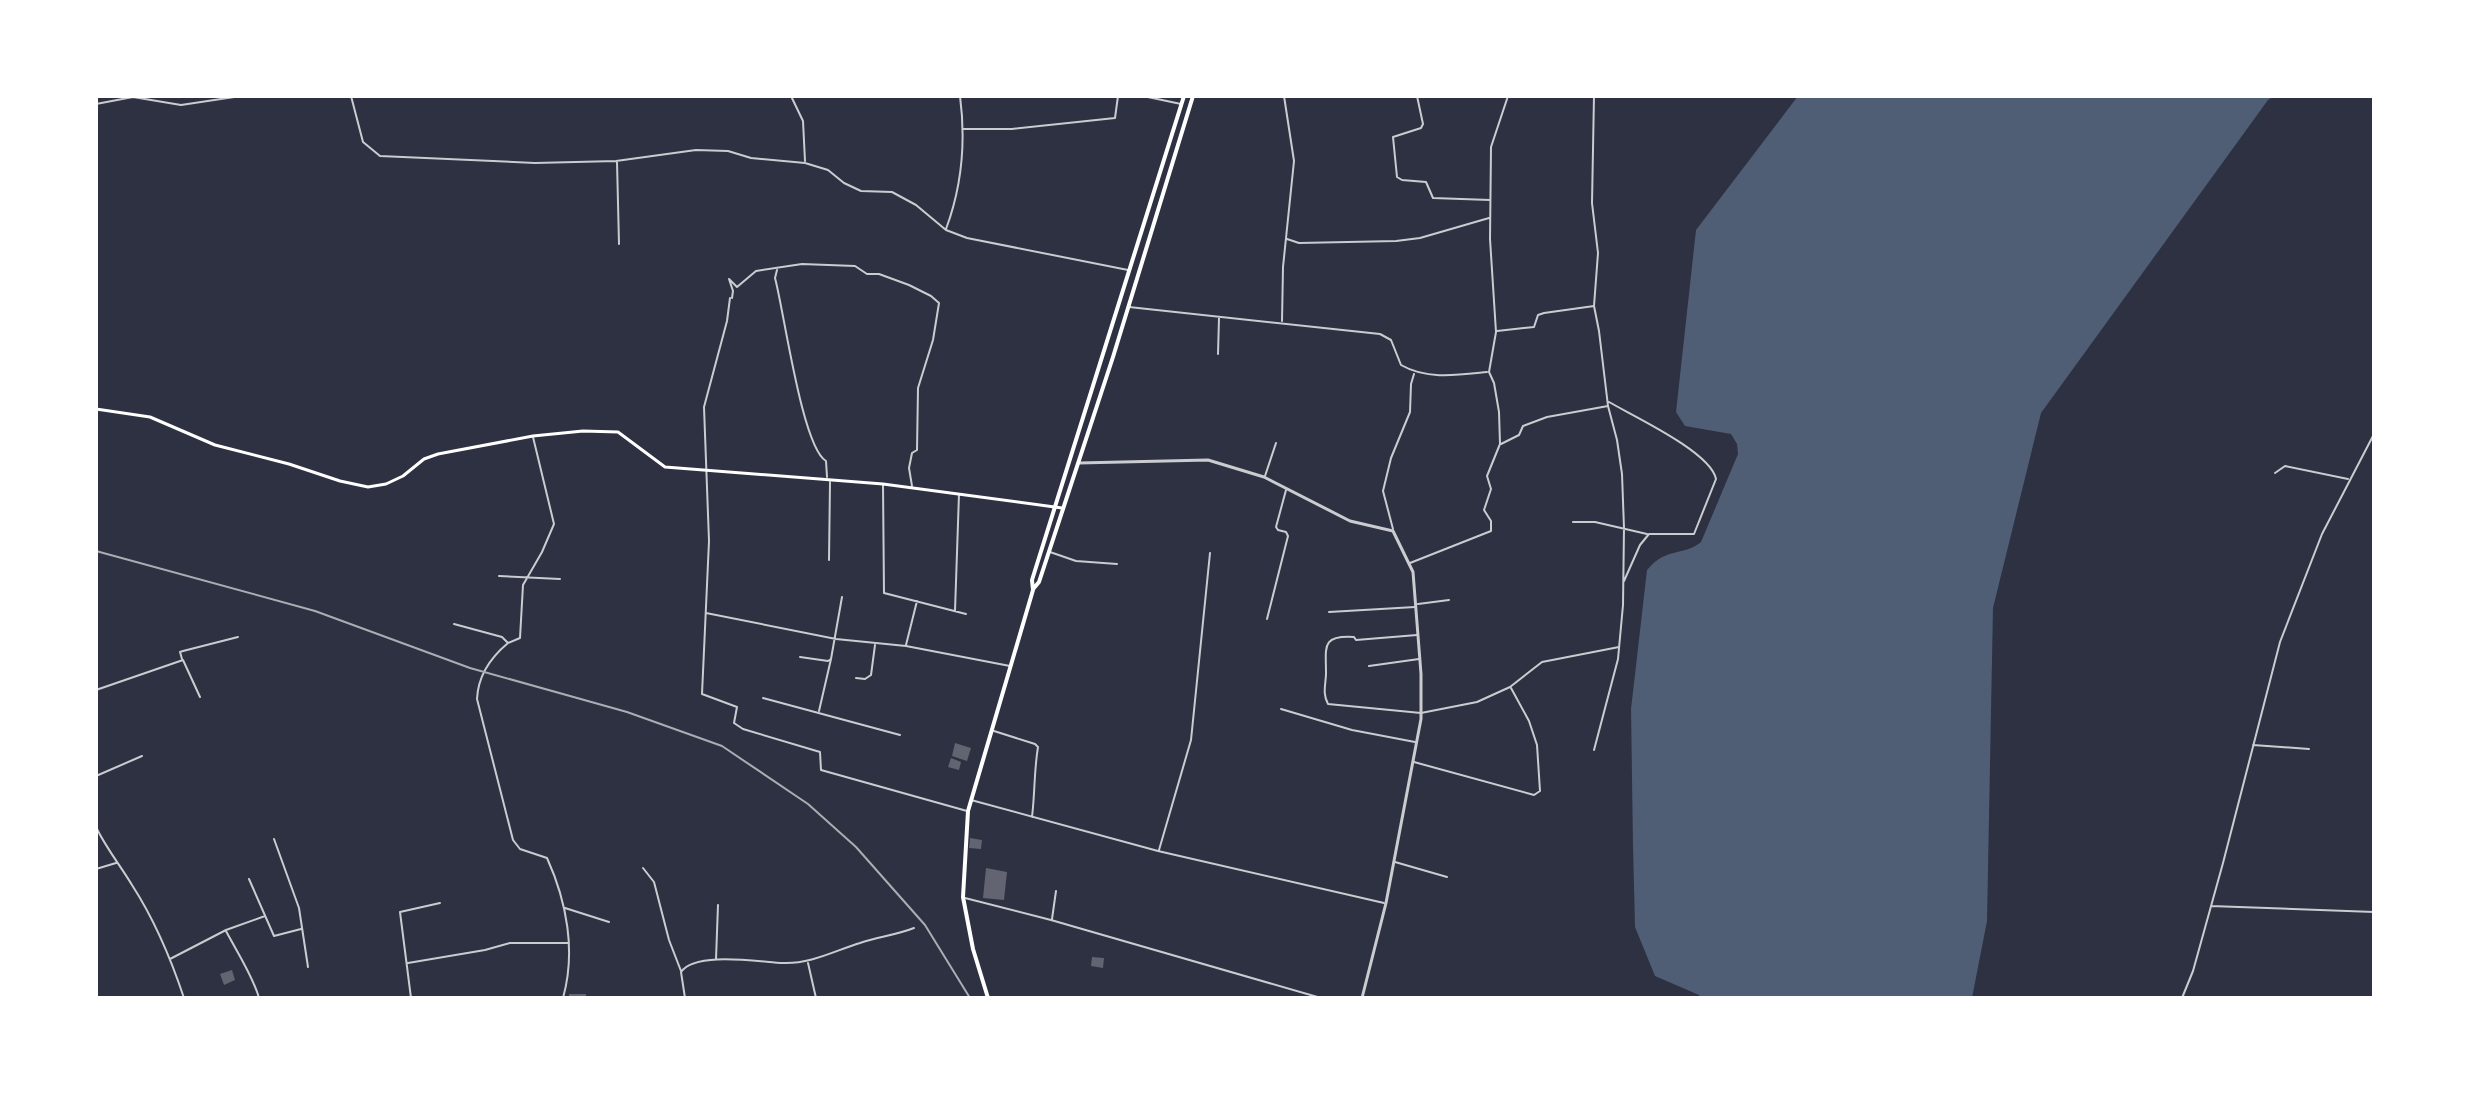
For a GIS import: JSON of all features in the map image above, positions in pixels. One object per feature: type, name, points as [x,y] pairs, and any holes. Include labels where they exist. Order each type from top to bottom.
[{"type":"highway","points":[[1033,590],[1032,580],[1184,96]]},
{"type":"highway","points":[[988,998],[973,949],[963,897],[970,800],[1033,590],[1039,582],[1064,509],[1193,96]]},
{"type":"highway","points":[[1169,143],[1178,146]]},
{"type":"highway","points":[[1123,291],[1132,295]]},
{"type":"main road","points":[[96,409],[150,417],[215,445],[368,487],[386,484],[403,476],[424,459],[459,449],[533,436],[583,431],[618,432],[665,467],[883,484],[1064,509]]},
{"type":"street","points":[[96,104],[133,97],[181,105],[241,96]]},
{"type":"street","points":[[351,96],[363,142],[380,156],[535,163],[616,161],[696,150],[728,151],[751,158],[805,163],[828,170],[861,191],[892,192],[946,230],[967,238],[1129,270]]},
{"type":"street","points":[[791,96],[803,121],[805,163]]},
{"type":"street","points":[[946,230],[960,185],[963,129],[960,96]]},
{"type":"street","points":[[963,129],[1012,129],[1115,118],[1118,96]]},
{"type":"street","points":[[1143,96],[1181,104]]},
{"type":"street","points":[[1170,101],[1171,96]]},
{"type":"street","points":[[1282,322],[1285,238],[1294,161],[1284,96]]},
{"type":"street","points":[[1417,96],[1423,124],[1421,128],[1393,137],[1397,177],[1428,183],[1429,194],[1433,198],[1490,200]]},
{"type":"street","points":[[1408,564],[1491,531],[1491,521],[1484,510],[1491,489],[1487,476],[1500,444],[1499,412],[1489,372],[1496,332],[1490,218],[1491,147],[1508,96]]},
{"type":"street","points":[[1594,96],[1592,203],[1598,253],[1594,306],[1607,401],[1622,474],[1624,528],[1619,647],[1594,750]]},
{"type":"street","points":[[616,161],[619,244]]},
{"type":"street","points":[[1285,238],[1299,243],[1396,241],[1420,238],[1490,218]]},
{"type":"street","points":[[912,488],[909,468],[912,453],[917,450],[918,388],[933,340],[939,303],[909,285],[879,274],[867,274],[855,266],[802,264],[756,271],[737,287],[729,279],[733,291],[704,407],[709,541],[702,694],[737,707],[734,723],[737,727],[820,752],[821,770],[968,811]]},
{"type":"street","points":[[778,268],[775,278],[803,409],[817,454],[826,461],[829,560]]},
{"type":"street","points":[[1496,332],[1534,327],[1538,315],[1544,313],[1594,306]]},
{"type":"street","points":[[1128,307],[1386,336],[1395,347],[1401,365],[1414,373],[1451,376],[1489,372]]},
{"type":"street","points":[[1218,354],[1219,317]]},
{"type":"street","points":[[1362,998],[1395,862],[1421,713],[1419,635],[1413,572],[1393,531],[1383,491],[1391,458],[1410,412],[1414,373]]},
{"type":"street","points":[[1573,522],[1595,522],[1649,534],[1694,534],[1716,479],[1713,469],[1692,451],[1607,401]]},
{"type":"street","points":[[1500,444],[1519,435],[1523,426],[1547,417],[1608,406]]},
{"type":"street","points":[[2182,998],[2193,971],[2223,863],[2280,642],[2322,534],[2374,434]]},
{"type":"street","points":[[533,436],[554,524],[523,585],[520,638],[508,643],[493,657],[478,687],[477,699],[515,846],[547,858],[563,907],[570,973],[563,998]]},
{"type":"street","points":[[1264,477],[1276,443]]},
{"type":"street","points":[[1078,463],[1208,460],[1264,477],[1350,521],[1393,531]]},
{"type":"street","points":[[2275,473],[2285,466],[2349,480]]},
{"type":"street","points":[[883,484],[886,518],[884,593],[966,614]]},
{"type":"street","points":[[1267,619],[1288,536],[1276,527],[1286,489]]},
{"type":"street","points":[[955,611],[959,493]]},
{"type":"street","points":[[1623,582],[1640,545],[1649,534]]},
{"type":"street","points":[[1049,552],[1076,561],[1117,564]]},
{"type":"street","points":[[1158,851],[1191,740],[1210,553]]},
{"type":"street","points":[[499,576],[560,579]]},
{"type":"street","points":[[819,713],[842,597]]},
{"type":"street","points":[[1329,612],[1416,606],[1449,600]]},
{"type":"street","points":[[906,646],[917,601]]},
{"type":"street","points":[[704,613],[836,639],[906,646],[1011,666]]},
{"type":"street","points":[[454,624],[502,637],[508,643]]},
{"type":"street","points":[[1419,635],[1356,640],[1354,637],[1332,638],[1327,642],[1324,656],[1324,697],[1328,704],[1334,707],[1421,713],[1477,702],[1511,685],[1542,662],[1619,647]]},
{"type":"street","points":[[200,697],[180,652],[238,637]]},
{"type":"street","points":[[856,678],[869,678],[871,675],[875,644]]},
{"type":"street","points":[[800,657],[831,659]]},
{"type":"street","points":[[1369,666],[1420,659]]},
{"type":"street","points":[[96,690],[183,660]]},
{"type":"street","points":[[1414,762],[1534,795],[1540,791],[1537,745],[1511,685]]},
{"type":"street","points":[[763,698],[900,735]]},
{"type":"street","points":[[1281,709],[1352,730],[1410,739],[1417,743]]},
{"type":"street","points":[[991,730],[1038,747],[1032,818]]},
{"type":"street","points":[[2252,745],[2309,749]]},
{"type":"street","points":[[96,776],[142,756]]},
{"type":"street","points":[[970,800],[1158,851],[1386,903]]},
{"type":"street","points":[[96,827],[134,886],[184,998]]},
{"type":"street","points":[[274,839],[299,908],[308,967]]},
{"type":"street","points":[[1395,862],[1447,877]]},
{"type":"street","points":[[96,869],[117,863]]},
{"type":"street","points":[[643,868],[654,882],[681,972],[685,998]]},
{"type":"street","points":[[249,879],[274,936],[302,929]]},
{"type":"street","points":[[1051,920],[1056,891]]},
{"type":"street","points":[[963,897],[1321,998]]},
{"type":"street","points":[[411,998],[400,912],[440,903]]},
{"type":"street","points":[[716,960],[718,905]]},
{"type":"street","points":[[2210,906],[2374,912]]},
{"type":"street","points":[[563,907],[609,922]]},
{"type":"street","points":[[169,959],[226,930],[265,916]]},
{"type":"street","points":[[681,972],[690,964],[716,960],[808,961],[914,928]]},
{"type":"street","points":[[226,930],[259,998]]},
{"type":"street","points":[[408,963],[510,943],[569,943]]},
{"type":"street","points":[[808,961],[816,998]]},
{"type":"water","points":[[1798,96],[2274,96],[2268,100],[2041,413],[1993,608],[1987,921],[1972,998],[1699,998],[1699,995],[1655,976],[1635,927],[1631,709],[1647,570],[1661,558],[1701,542],[1738,454],[1731,434],[1685,426],[1676,412],[1696,230]]},
{"type":"building","points":[[955,743],[971,748],[967,761],[952,756]]},
{"type":"building","points":[[951,758],[961,762],[959,770],[948,767]]},
{"type":"building","points":[[970,838],[982,840],[981,849],[969,848]]},
{"type":"building","points":[[986,868],[1007,872],[1004,900],[983,898]]},
{"type":"building","points":[[1092,957],[1104,958],[1103,968],[1091,966]]},
{"type":"building","points":[[232,970],[235,980],[224,985],[220,974]]},
{"type":"building","points":[[569,994],[586,994],[586,998],[569,998]]},
{"type":"railway","points":[[96,551],[315,611],[470,668],[627,712],[722,746],[808,804],[856,847],[925,925],[970,998]]}]
